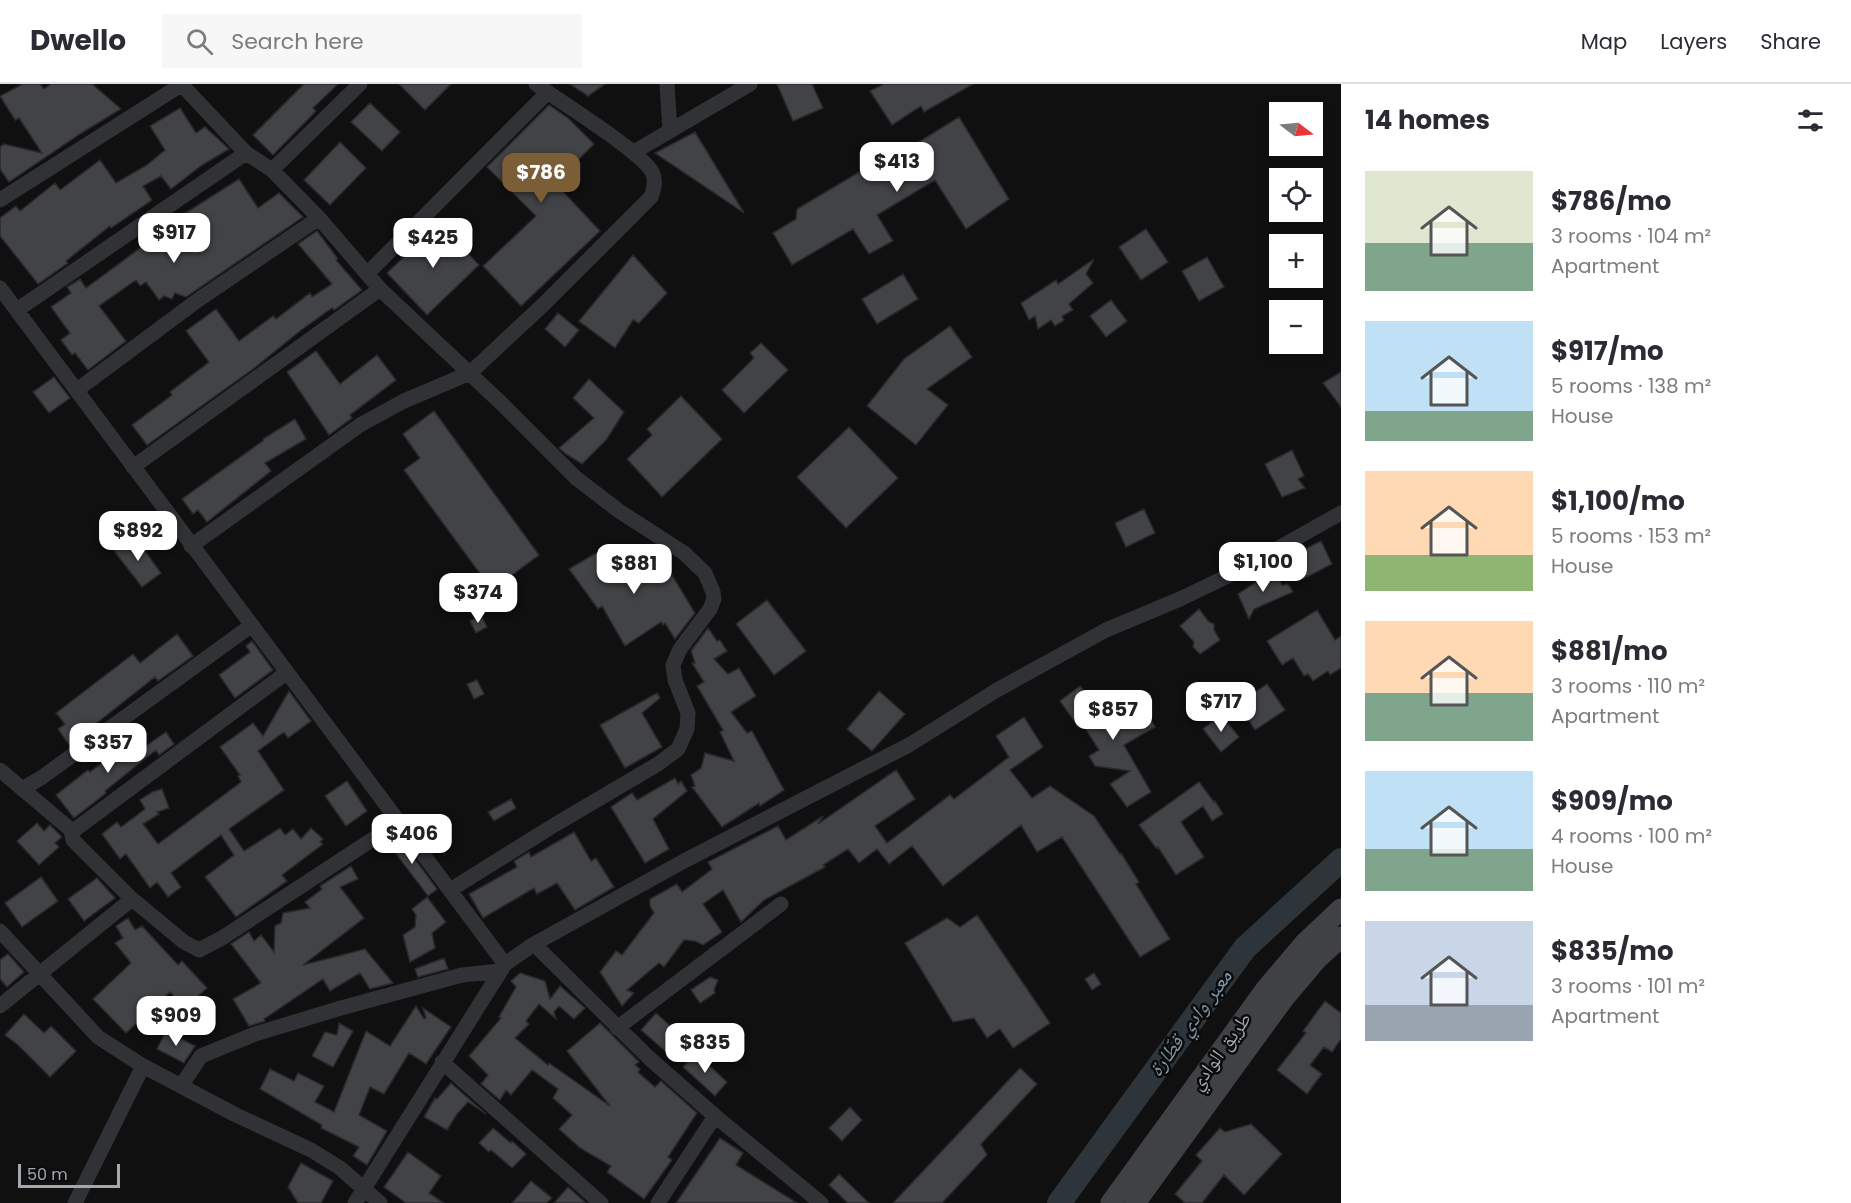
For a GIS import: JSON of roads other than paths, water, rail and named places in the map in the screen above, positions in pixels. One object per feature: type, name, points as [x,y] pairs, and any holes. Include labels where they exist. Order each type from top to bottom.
[{"type":"main road","name":"طريق الوادي","points":[[1111,1203],[1266,989],[1304,944],[1341,909]]},
{"type":"main road","name":"طريق الوادي","points":[[1135,1203],[1284,998],[1317,959],[1341,937]]},
{"type":"street","points":[[272,170],[360,84]]},
{"type":"street","points":[[667,84],[670,131]]},
{"type":"street","points":[[634,152],[750,84]]},
{"type":"street","points":[[0,200],[181,85],[246,153],[272,170],[319,218],[380,289],[470,373],[576,478],[619,511],[684,553],[705,573],[714,599],[710,609],[680,649],[673,665],[675,680],[688,713],[687,729],[678,749],[658,765],[555,824],[450,890]]},
{"type":"street","points":[[191,546],[360,425],[404,402],[470,373],[545,303],[651,197],[655,185],[652,172],[634,152],[541,88],[367,274]]},
{"type":"street","points":[[17,310],[246,153]]},
{"type":"street","points":[[77,390],[198,300],[319,218]]},
{"type":"street","points":[[0,288],[450,890],[502,967]]},
{"type":"street","points":[[133,467],[380,289]]},
{"type":"street","points":[[355,1203],[502,967],[534,944],[684,861],[909,745],[998,690],[1106,630],[1232,574],[1341,513]]},
{"type":"street","points":[[22,789],[41,778],[252,625]]},
{"type":"street","points":[[71,830],[73,831],[286,673]]},
{"type":"street","points":[[0,770],[71,830],[73,840],[132,899],[184,942],[199,950],[222,938],[399,822]]},
{"type":"street","points":[[0,1006],[132,899]]},
{"type":"street","points":[[617,1028],[781,904]]},
{"type":"street","points":[[0,931],[98,1037],[143,1066],[236,1115],[311,1150],[340,1168],[380,1203]]},
{"type":"street","points":[[534,944],[617,1028],[813,1200]]},
{"type":"street","points":[[181,1086],[201,1056],[255,1034],[340,1008],[462,975],[502,967]]},
{"type":"street","points":[[442,1062],[601,1203]]},
{"type":"street","points":[[75,1203],[143,1066]]},
{"type":"street","points":[[658,1203],[715,1116]]},
{"type":"waterway","name":"معبر وادي قطّارة","points":[[1059,1203],[1245,948],[1341,860]]}]
